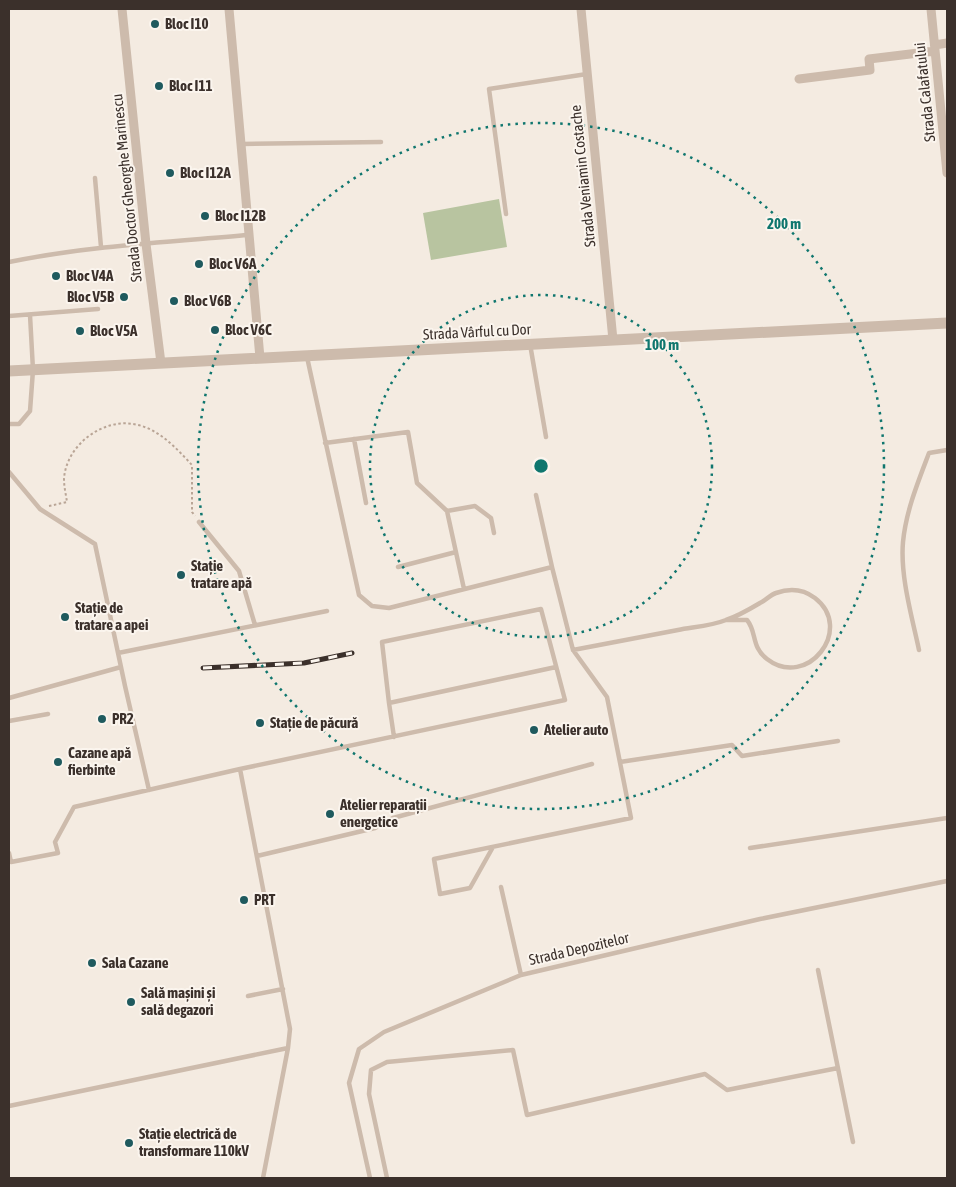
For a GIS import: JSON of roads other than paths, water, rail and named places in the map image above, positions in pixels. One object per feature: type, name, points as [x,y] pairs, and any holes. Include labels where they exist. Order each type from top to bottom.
[{"type":"street","name":"Strada Doctor Gheorghe Marinescu","points":[[122,9],[146,244],[161,363]]},
{"type":"street","points":[[229,9],[260,358]]},
{"type":"street","name":"Strada Veniamin Costache","points":[[581,9],[613,340]]},
{"type":"street","name":"Strada Calafatului","points":[[931,9],[947,173]]},
{"type":"street","points":[[799,79],[870,70],[869,59],[935,48],[947,44]]},
{"type":"street","name":"Strada Vârful cu Dor","points":[[9,371],[947,323]]},
{"type":"lane","points":[[506,214],[490,89],[587,74]]},
{"type":"lane","points":[[241,144],[381,142]]},
{"type":"lane","points":[[94,178],[101,248]]},
{"type":"lane","points":[[9,262],[44,255],[101,248],[248,235]]},
{"type":"lane","points":[[9,316],[98,309]]},
{"type":"lane","points":[[9,424],[20,424],[30,411],[33,370],[30,315]]},
{"type":"lane","points":[[530,344],[546,437]]},
{"type":"lane","points":[[306,356],[359,595],[372,606],[388,608],[552,566]]},
{"type":"lane","points":[[326,443],[408,432],[418,482],[447,511],[464,589]]},
{"type":"lane","points":[[354,439],[366,503]]},
{"type":"lane","points":[[919,650],[905,588],[903,543],[912,500],[929,453],[947,450]]},
{"type":"lane","points":[[9,472],[40,509],[95,544],[149,790]]},
{"type":"lane","points":[[493,847],[470,888],[440,894],[434,860],[493,847],[631,818],[607,697],[573,650],[536,495]]},
{"type":"lane","points":[[447,511],[475,506],[490,518],[494,533]]},
{"type":"lane","points":[[199,522],[239,571],[255,626]]},
{"type":"lane","points":[[398,567],[456,552]]},
{"type":"lane","points":[[573,650],[726,620],[747,620],[752,626],[753,638],[759,650],[767,659],[791,668],[804,666],[815,659],[824,650],[829,638],[830,625],[827,612],[820,602],[809,594],[797,590],[784,590],[772,594],[762,602],[726,620]]},
{"type":"lane","points":[[9,853],[11,862],[58,853],[55,842],[74,807],[565,700],[541,609],[382,642],[394,737]]},
{"type":"lane","points":[[118,653],[327,611]]},
{"type":"lane","points":[[9,698],[121,667]]},
{"type":"lane","points":[[389,704],[556,667]]},
{"type":"lane","points":[[9,721],[48,714]]},
{"type":"lane","points":[[620,762],[732,745],[742,756],[838,741]]},
{"type":"lane","points":[[257,856],[375,828],[393,818],[592,764]]},
{"type":"lane","points":[[240,770],[290,1029],[263,1178]]},
{"type":"lane","points":[[750,848],[947,818]]},
{"type":"lane","name":"Strada Depozitelor","points":[[370,1178],[349,1084],[359,1049],[384,1032],[521,976],[760,919],[947,881]]},
{"type":"lane","points":[[501,887],[521,976]]},
{"type":"lane","points":[[818,970],[853,1142]]},
{"type":"lane","points":[[248,996],[283,989]]},
{"type":"lane","points":[[9,1106],[288,1048]]},
{"type":"lane","points":[[387,1178],[368,1094],[371,1070],[387,1062],[513,1050],[527,1115],[705,1074],[727,1090],[838,1068]]},
{"type":"railway","points":[[203,668],[304,663],[352,653]]},
{"type":"place","name":"Bloc I10","points":[[155,24]]},
{"type":"place","name":"Bloc I11","points":[[159,86]]},
{"type":"place","name":"Bloc I12A","points":[[170,173]]},
{"type":"place","name":"Bloc I12B","points":[[205,216]]},
{"type":"place","name":"Bloc V6A","points":[[199,264]]},
{"type":"place","name":"Bloc V4A","points":[[56,276]]},
{"type":"place","name":"Bloc V5B","points":[[124,297]]},
{"type":"place","name":"Bloc V6B","points":[[174,301]]},
{"type":"place","name":"Bloc V6C","points":[[215,330]]},
{"type":"place","name":"Bloc V5A","points":[[80,331]]},
{"type":"place","name":"Stație tratare apă","points":[[181,575]]},
{"type":"place","name":"Stație de tratare a apei","points":[[65,617]]},
{"type":"place","name":"PR2","points":[[102,719]]},
{"type":"place","name":"Stație de păcură","points":[[260,723]]},
{"type":"place","name":"Atelier auto","points":[[534,730]]},
{"type":"place","name":"Cazane apă fierbinte","points":[[58,762]]},
{"type":"place","name":"Atelier reparații energetice","points":[[330,814]]},
{"type":"place","name":"PRT","points":[[244,900]]},
{"type":"place","name":"Sala Cazane","points":[[92,963]]},
{"type":"place","name":"Sală mașini și sală degazori","points":[[131,1002]]},
{"type":"place","name":"Stație electrică de transformare 110kV","points":[[129,1143]]}]
